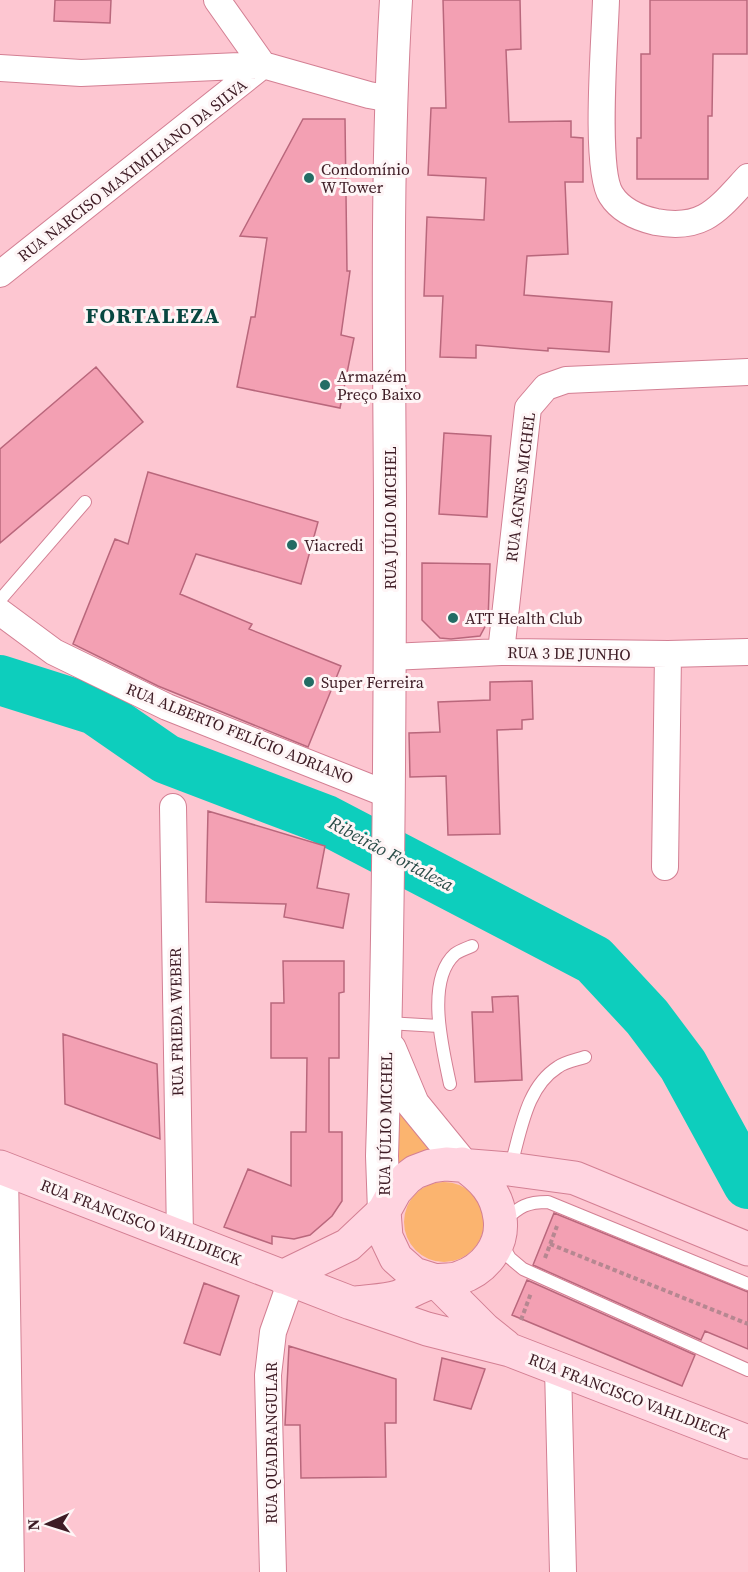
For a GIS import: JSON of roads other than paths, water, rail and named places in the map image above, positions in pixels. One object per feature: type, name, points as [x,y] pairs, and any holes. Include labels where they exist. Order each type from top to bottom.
[{"type":"main road","points":[[351,1303],[395,1298],[436,1281],[457,1280],[475,1272],[490,1258],[500,1232],[498,1204],[488,1185],[462,1164]]},
{"type":"main road","points":[[287,1279],[348,1245],[384,1211],[395,1191],[415,1172],[431,1166],[462,1164],[575,1178],[748,1249]]},
{"type":"main road","name":"RUA FRANCISCO VAHLDIECK","points":[[3,1168],[351,1303],[427,1329],[510,1350],[748,1442]]},
{"type":"main road","points":[[384,1211],[386,1237],[396,1258],[414,1274],[436,1281]]},
{"type":"main road","name":"RUA FRANCISCO VAHLDIECK","points":[[436,1281],[484,1330],[510,1350]]},
{"type":"street","points":[[217,0],[263,65]]},
{"type":"street","name":"RUA JÚLIO MICHEL","points":[[384,1211],[382,1156],[386,1030],[390,657],[389,262],[391,99],[396,0]]},
{"type":"street","points":[[606,0],[602,155],[609,193],[622,207],[639,218],[675,225],[700,221],[722,206],[748,177]]},
{"type":"street","points":[[0,68],[81,73],[263,65],[391,99]]},
{"type":"street","name":"RUA NARCISO MAXIMILIANO DA SILVA","points":[[0,274],[263,65]]},
{"type":"street","name":"RUA AGNES MICHEL","points":[[501,652],[528,408],[546,387],[566,380],[748,372]]},
{"type":"street","name":"RUA ALBERTO FELÍCIO ADRIANO","points":[[0,612],[54,652],[167,707],[389,809]]},
{"type":"street","name":"RUA 3 DE JUNHO","points":[[390,657],[501,652],[668,654],[748,652]]},
{"type":"street","points":[[665,867],[668,654]]},
{"type":"street","name":"RUA FRIEDA WEBER","points":[[173,807],[180,1237]]},
{"type":"street","name":"RUA JÚLIO MICHEL","points":[[386,1030],[399,1072],[413,1104],[462,1164]]},
{"type":"street","points":[[3,1168],[4,1426],[11,1572]]},
{"type":"street","name":"RUA QUADRANGULAR","points":[[273,1572],[268,1375],[273,1332],[287,1279]]},
{"type":"street","points":[[558,1368],[563,1572]]},
{"type":"lane","points":[[0,600],[85,502]]},
{"type":"lane","points":[[450,1084],[439,1026],[440,990],[443,972],[455,954],[472,946]]},
{"type":"lane","points":[[386,1030],[439,1026]]},
{"type":"lane","points":[[510,1169],[530,1099],[542,1080],[560,1065],[585,1057]]},
{"type":"lane","points":[[748,1284],[548,1202],[531,1202],[516,1210],[500,1232],[510,1257],[523,1269],[748,1370]]},
{"type":"waterway","name":"Ribeirão Fortaleza","points":[[0,680],[95,710],[166,759],[324,819],[594,960],[647,1017],[683,1065],[748,1184]]},
{"type":"place","name":"Condomínio W Tower","points":[[309,178]]},
{"type":"place","name":"Armazém Preço Baixo","points":[[325,385]]},
{"type":"place","name":"Viacredi","points":[[292,545]]},
{"type":"place","name":"ATT Health Club","points":[[453,618]]},
{"type":"place","name":"Super Ferreira","points":[[309,682]]},
{"type":"district","name":"FORTALEZA","points":[[153,315]]}]
